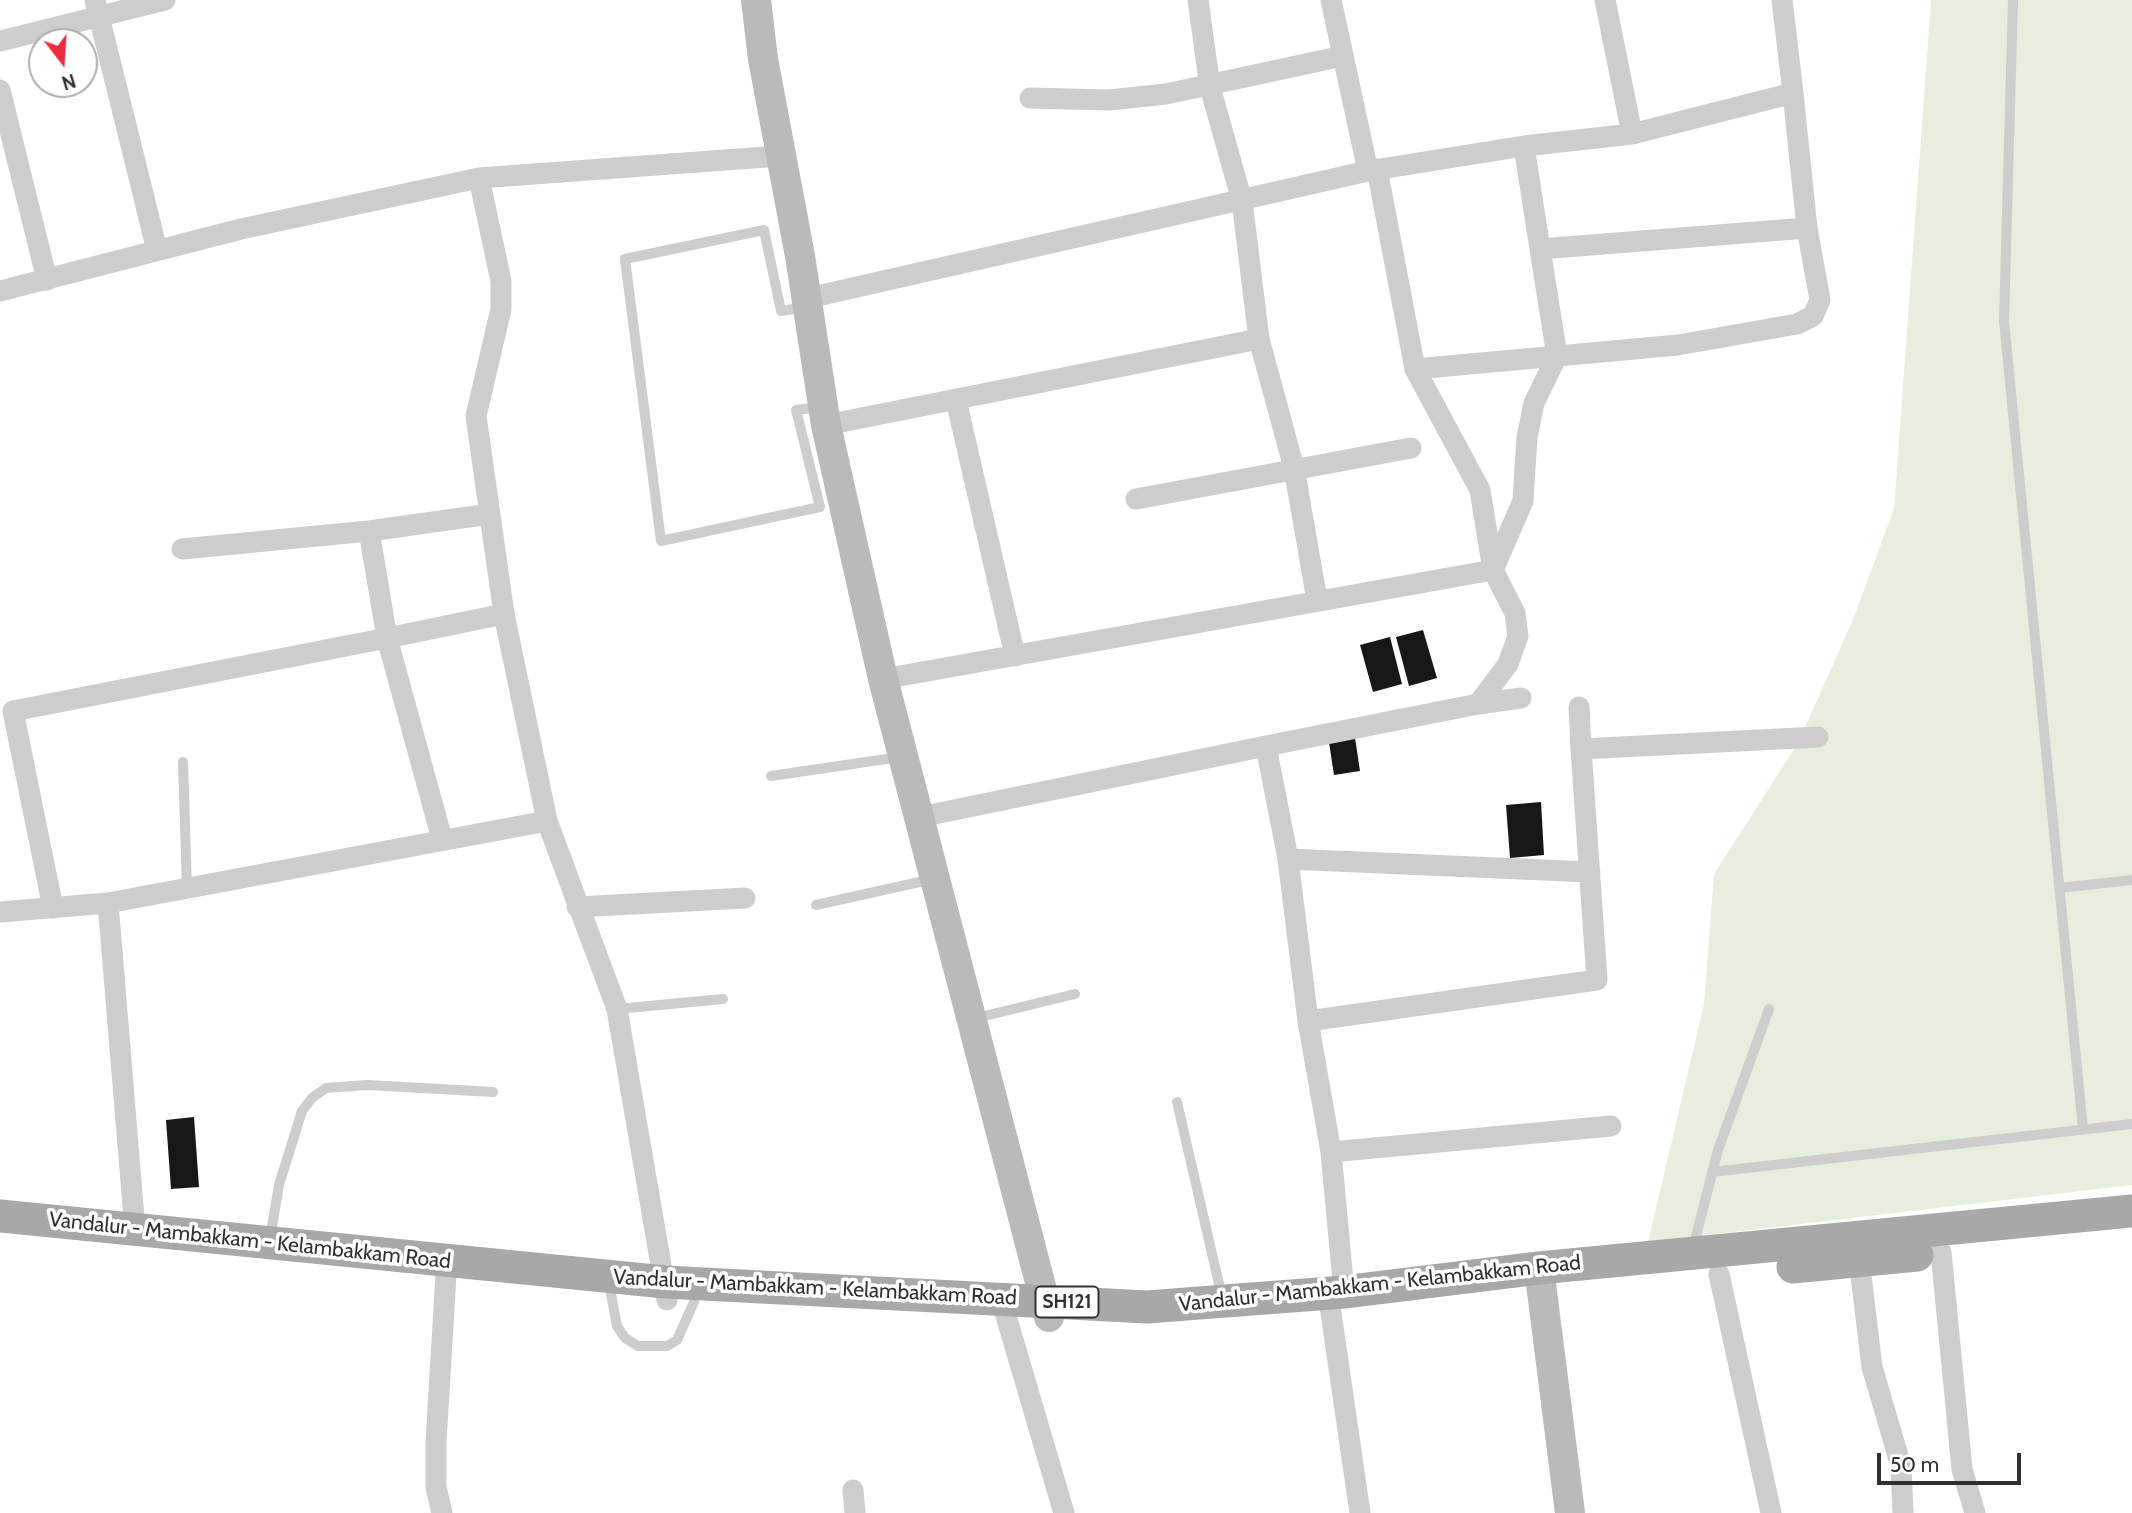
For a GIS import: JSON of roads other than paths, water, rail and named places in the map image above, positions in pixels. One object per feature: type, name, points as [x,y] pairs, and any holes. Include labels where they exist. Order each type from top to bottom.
[{"type":"main road","name":"Vandalur - Mambakkam - Kelambakkam Road","points":[[1540,1276],[1719,1274],[1858,1250],[2132,1211]]},
{"type":"main road","name":"Vandalur - Mambakkam - Kelambakkam Road","points":[[0,1216],[270,1243],[676,1295]]},
{"type":"main road","name":"Vandalur - Mambakkam - Kelambakkam Road","points":[[0,1231],[611,1294],[1048,1309],[1337,1299]]},
{"type":"main road","name":"Vandalur - Mambakkam - Kelambakkam Road","points":[[1048,1309],[1147,1324],[1540,1276],[1691,1254],[1858,1250],[1941,1252],[2132,1233]]},
{"type":"street","points":[[0,41],[97,8],[164,0]]},
{"type":"street","points":[[756,0],[825,416],[883,679],[1048,1309]]},
{"type":"street","points":[[1198,0],[1210,86],[1242,201],[1259,339],[1294,468],[1318,600]]},
{"type":"street","points":[[1605,0],[1632,134]]},
{"type":"street","points":[[1415,369],[1678,345],[1808,320],[1813,316],[1820,300],[1807,228],[1782,0]]},
{"type":"street","points":[[1335,1],[1343,56],[1372,170],[1415,369],[1480,490],[1493,570],[1515,613],[1518,636],[1508,664],[1478,704]]},
{"type":"street","points":[[97,8],[157,250]]},
{"type":"street","points":[[1030,98],[1109,100],[1210,86],[1343,56]]},
{"type":"street","points":[[0,90],[8,154],[47,279]]},
{"type":"street","points":[[805,303],[1372,170],[1524,146],[1632,134],[1793,93]]},
{"type":"street","points":[[1493,570],[1523,501],[1527,437],[1534,403],[1557,356],[1524,146]]},
{"type":"street","points":[[0,291],[157,250],[479,178],[780,156]]},
{"type":"street","points":[[479,178],[502,281],[501,309],[476,416],[505,614],[547,821],[617,1009],[676,1295]]},
{"type":"street","points":[[1540,249],[1807,228]]},
{"type":"street","points":[[825,416],[956,400],[1259,339]]},
{"type":"street","points":[[956,400],[1015,656]]},
{"type":"street","points":[[1136,499],[1411,448]]},
{"type":"street","points":[[182,549],[369,531],[490,514]]},
{"type":"street","points":[[369,531],[387,638],[442,839]]},
{"type":"street","points":[[883,679],[1493,570]]},
{"type":"street","points":[[53,908],[7,713],[505,614]]},
{"type":"street","points":[[920,817],[1478,704],[1521,698]]},
{"type":"street","points":[[1308,1021],[1597,980],[1579,707]]},
{"type":"street","points":[[1581,749],[1818,737]]},
{"type":"street","points":[[1266,746],[1288,859],[1308,1021],[1331,1152],[1337,1299],[1360,1513]]},
{"type":"street","points":[[0,912],[108,903],[547,821]]},
{"type":"street","points":[[1288,859],[1590,872]]},
{"type":"street","points":[[577,907],[745,898]]},
{"type":"street","points":[[108,903],[135,1230]]},
{"type":"street","points":[[1331,1152],[1611,1126]]},
{"type":"street","points":[[1858,1250],[1872,1367],[1901,1466],[1903,1513]]},
{"type":"street","points":[[1941,1252],[1962,1469],[1975,1513]]},
{"type":"street","points":[[1719,1274],[1771,1513]]},
{"type":"street","points":[[442,1513],[436,1486],[436,1443],[446,1275]]},
{"type":"street","points":[[1540,1276],[1570,1513]]},
{"type":"street","points":[[1005,1308],[1064,1513]]},
{"type":"street","points":[[853,1490],[855,1513]]},
{"type":"lane","points":[[2012,0],[2004,321],[2083,1129]]},
{"type":"lane","points":[[805,303],[781,311],[764,230],[625,259],[661,541],[820,507],[796,410],[825,416]]},
{"type":"lane","points":[[771,776],[904,756]]},
{"type":"lane","points":[[183,762],[187,889]]},
{"type":"lane","points":[[816,905],[936,878]]},
{"type":"lane","points":[[2059,888],[2132,880]]},
{"type":"lane","points":[[972,1019],[1075,994]]},
{"type":"lane","points":[[617,1009],[723,999]]},
{"type":"lane","points":[[1691,1254],[1712,1172],[1769,1009]]},
{"type":"lane","points":[[270,1243],[279,1185],[302,1111],[312,1098],[326,1088],[367,1085],[493,1091]]},
{"type":"lane","points":[[1177,1102],[1223,1301]]},
{"type":"lane","points":[[1712,1172],[2132,1124]]},
{"type":"lane","points":[[611,1294],[617,1326],[625,1338],[638,1346],[667,1346],[677,1340],[676,1295]]}]
